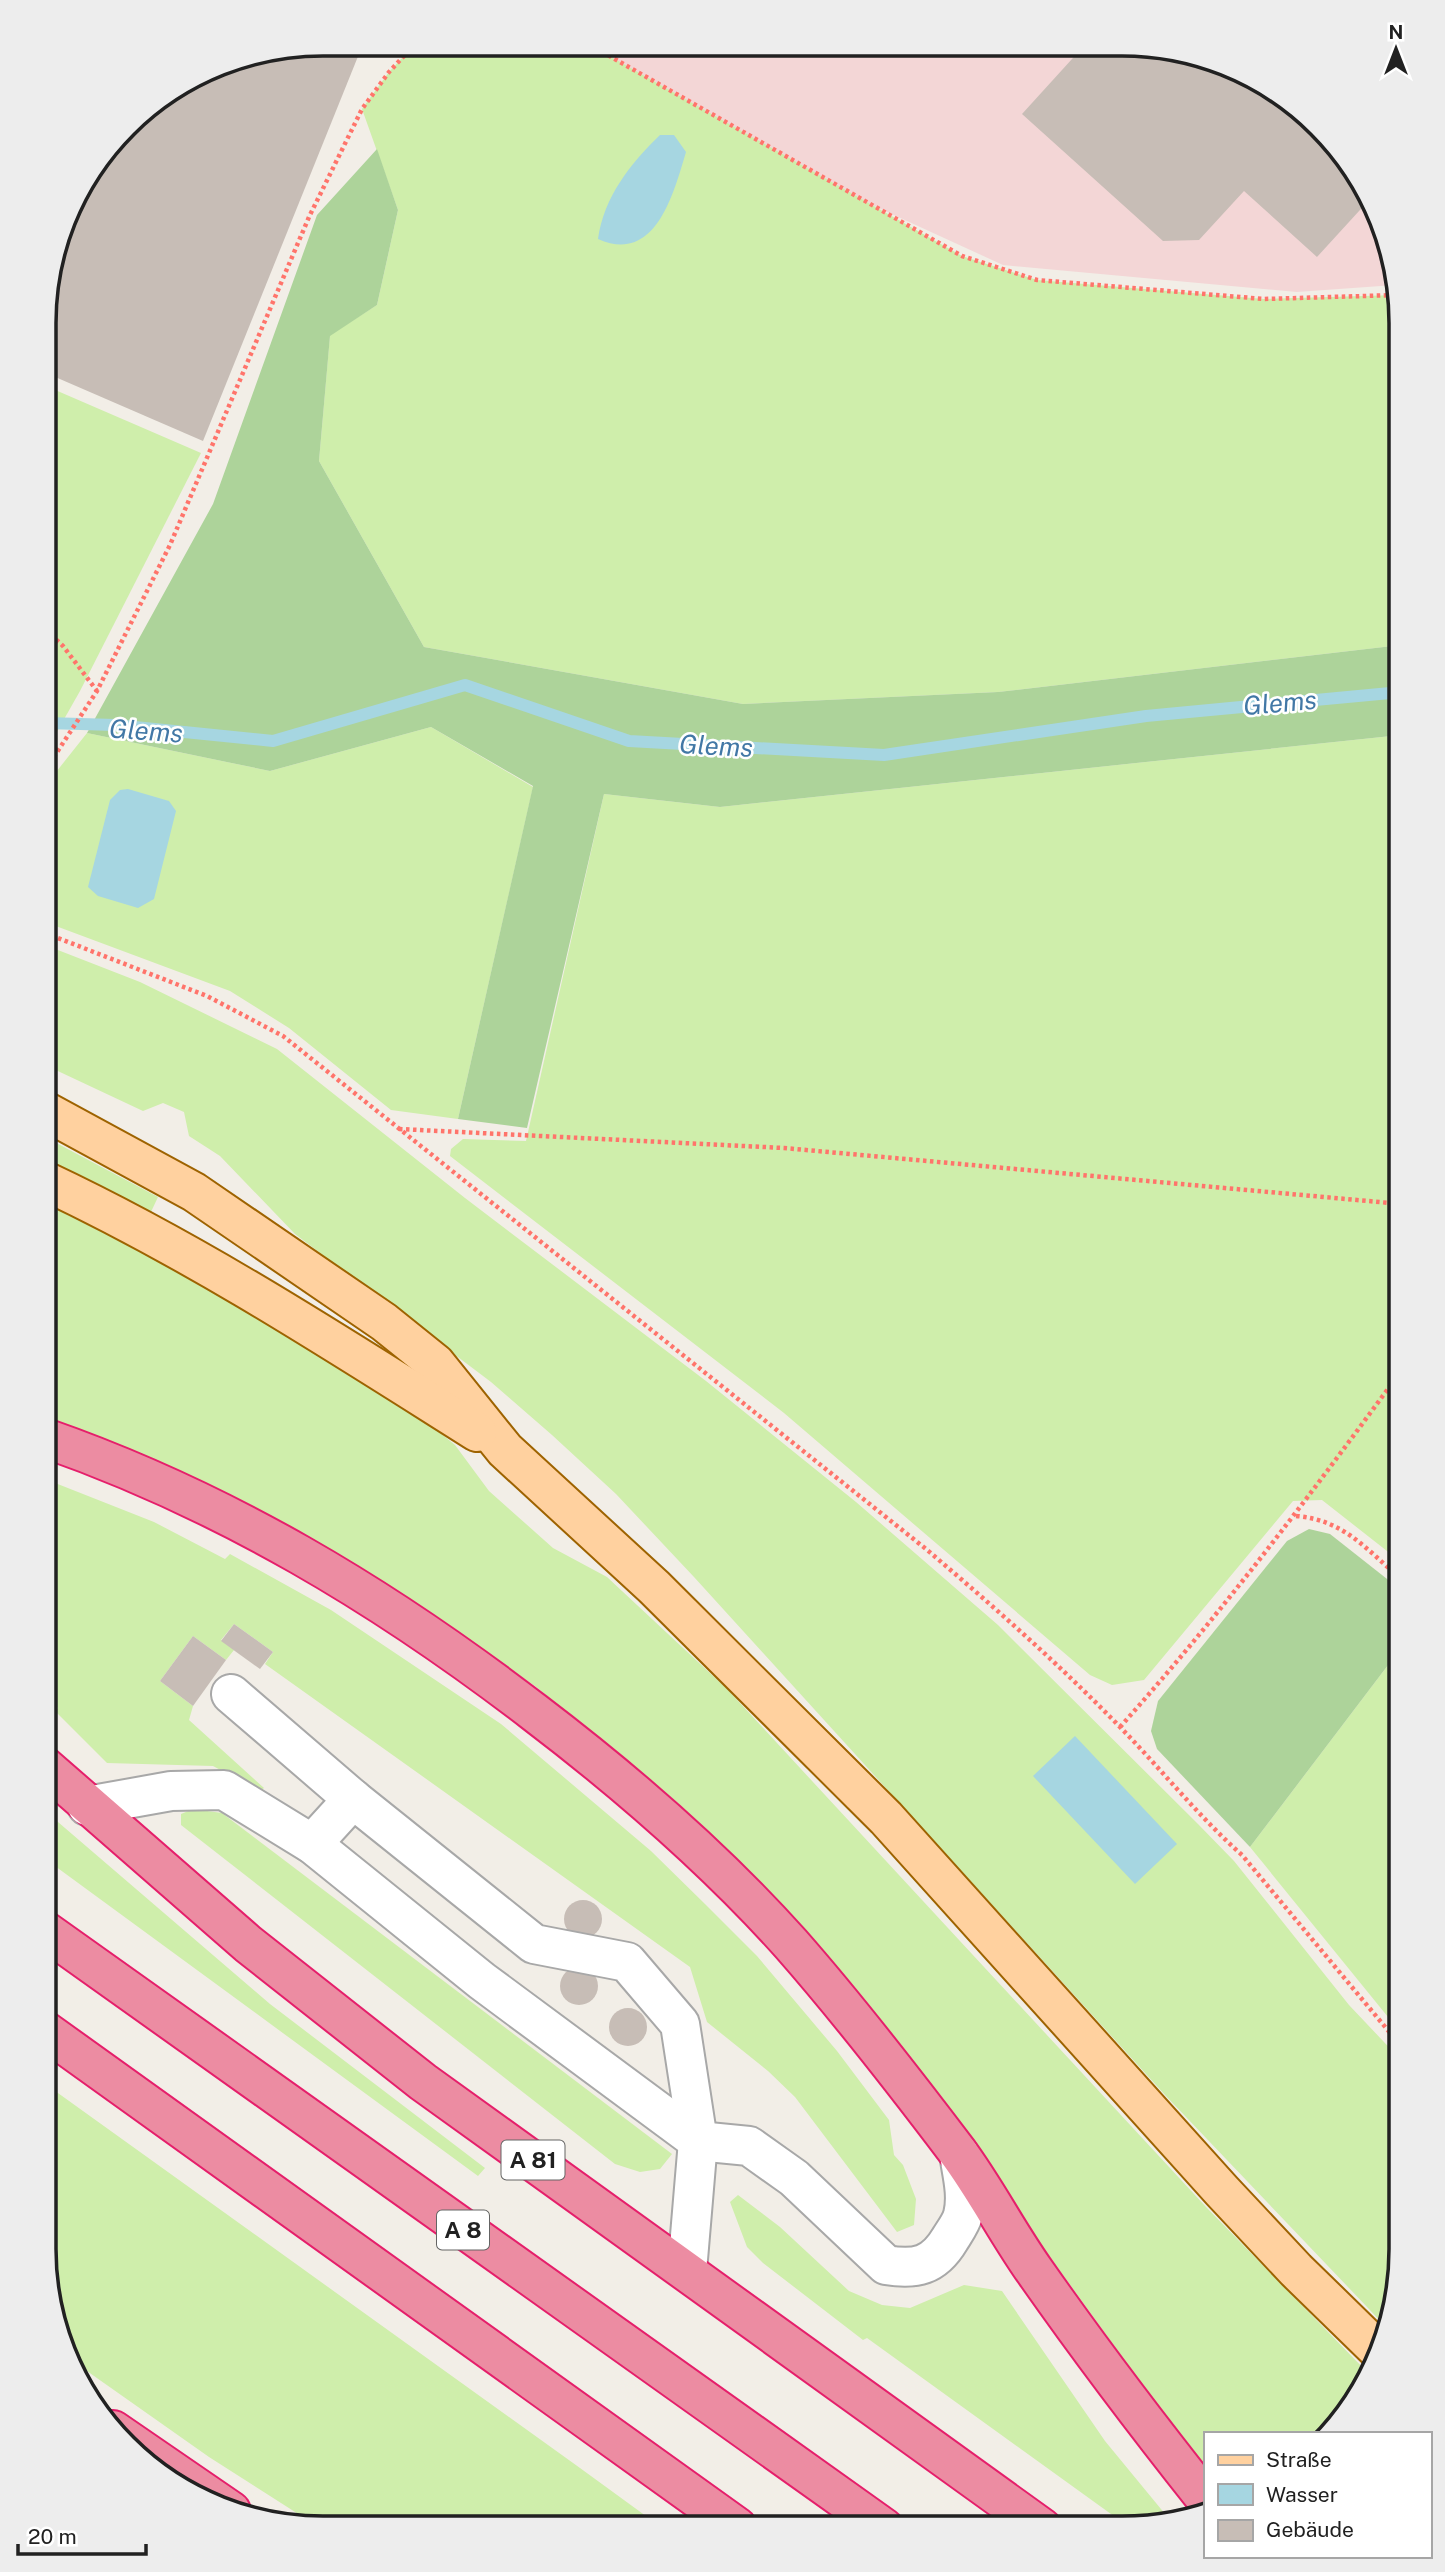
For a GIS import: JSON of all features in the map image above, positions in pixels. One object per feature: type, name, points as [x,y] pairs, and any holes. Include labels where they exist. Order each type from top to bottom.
[{"type":"highway","points":[[56,1442],[151,1479],[283,1544],[359,1587],[477,1668],[596,1759],[695,1846],[790,1944],[959,2154],[1034,2270],[1204,2497]]},
{"type":"highway","name":"A 81","points":[[56,1777],[248,1944],[424,2082],[1025,2516]]},
{"type":"highway","name":"A 8","points":[[56,1939],[867,2516]]},
{"type":"highway","points":[[56,2038],[722,2516]]},
{"type":"main road","points":[[56,1117],[194,1192],[384,1322],[435,1363],[505,1450],[654,1587],[886,1818],[1222,2191],[1296,2270],[1372,2344]]},
{"type":"main road","points":[[56,1186],[108,1211],[205,1264],[505,1450]]},
{"type":"lane","points":[[232,1693],[353,1799],[534,1944],[627,1962],[680,2024],[698,2141],[687,2271]]},
{"type":"lane","points":[[87,1806],[171,1791],[223,1790],[312,1844],[482,1981],[698,2141],[749,2146],[794,2179],[886,2265],[904,2268],[921,2266],[937,2259],[963,2216],[965,2191],[959,2154]]},
{"type":"lane","points":[[312,1844],[353,1799]]},
{"type":"path","points":[[56,755],[97,691],[170,545],[309,217],[362,108],[404,56]]},
{"type":"path","points":[[609,56],[962,256],[1037,280],[1264,299],[1387,295]]},
{"type":"path","points":[[56,639],[97,691]]},
{"type":"path","points":[[56,937],[207,996],[283,1036],[661,1334],[926,1549],[1006,1617],[1120,1727],[1213,1829],[1242,1855],[1389,2032]]},
{"type":"path","points":[[398,1129],[784,1148],[1389,1204]]},
{"type":"path","points":[[1120,1727],[1295,1516],[1389,1387]]},
{"type":"path","points":[[1295,1516],[1321,1518],[1338,1526],[1389,1570]]},
{"type":"shaded area","points":[[590,56],[1122,56],[1157,58],[1191,65],[1240,83],[1271,101],[1298,122],[1323,147],[1344,174],[1362,205],[1375,237],[1387,286],[1297,292],[1003,265],[678,116]]},
{"type":"green space","points":[[404,56],[609,56],[962,256],[1037,280],[1264,299],[1387,295],[1389,646],[998,692],[743,704],[424,647],[319,461],[330,335],[377,305],[398,210],[362,109]]},
{"type":"green space","points":[[377,149],[398,210],[377,305],[330,336],[319,461],[424,647],[743,704],[998,692],[1389,646],[1389,736],[720,807],[604,794],[527,1128],[458,1119],[533,786],[431,727],[270,771],[87,733],[213,504],[317,215]]},
{"type":"green space","points":[[56,390],[201,453],[56,733]]},
{"type":"green space","points":[[431,727],[533,787],[458,1119],[391,1110],[289,1028],[230,991],[56,926],[56,772],[87,733],[270,771]]},
{"type":"green space","points":[[1389,736],[1389,1553],[1322,1500],[1293,1501],[1144,1680],[1112,1685],[1090,1675],[784,1413],[450,1156],[451,1149],[463,1139],[526,1141],[604,794],[720,807]]},
{"type":"green space","points":[[56,949],[140,982],[277,1049],[465,1198],[706,1381],[856,1502],[998,1625],[1234,1861],[1349,2005],[1389,2047],[1389,2249],[1387,2284],[1379,2320],[1166,2096],[616,1494],[491,1382],[295,1234],[220,1156],[189,1136],[184,1112],[163,1103],[143,1111],[56,1070]]},
{"type":"green space","points":[[56,1143],[158,1197],[150,1214],[56,1167]]},
{"type":"green space","points":[[56,1201],[141,1242],[391,1393],[455,1445],[489,1491],[553,1548],[607,1577],[727,1689],[1206,2207],[1362,2367],[1334,2412],[1317,2432],[1204,2432],[1204,2471],[916,2071],[799,1929],[678,1803],[535,1686],[423,1610],[248,1510],[251,1505],[113,1442],[56,1420]]},
{"type":"green space","points":[[56,1483],[154,1522],[225,1559],[230,1554],[331,1610],[501,1724],[651,1851],[757,1956],[837,2051],[889,2120],[894,2155],[903,2165],[916,2199],[914,2225],[897,2232],[795,2097],[768,2071],[707,2022],[690,1967],[265,1664],[273,1652],[234,1624],[221,1640],[234,1650],[226,1660],[193,1636],[160,1681],[193,1706],[189,1720],[264,1788],[260,1791],[213,1766],[107,1763],[56,1712]]},
{"type":"green space","points":[[1309,1529],[1330,1534],[1389,1581],[1389,1664],[1250,1847],[1157,1749],[1151,1731],[1158,1701],[1287,1541]]},
{"type":"green space","points":[[1389,1664],[1389,2018],[1250,1847]]},
{"type":"green space","points":[[193,1809],[222,1813],[672,2154],[660,2169],[640,2172],[615,2164],[181,1825],[181,1814]]},
{"type":"green space","points":[[56,1820],[270,2004],[485,2168],[478,2176],[56,1867]]},
{"type":"green space","points":[[56,2092],[646,2516],[299,2515],[209,2457],[84,2369],[76,2351],[58,2284]]},
{"type":"green space","points":[[738,2195],[780,2227],[849,2291],[882,2305],[910,2308],[964,2285],[1002,2291],[1105,2441],[1164,2513],[1114,2516],[867,2338],[863,2340],[763,2263],[747,2247],[730,2202]]},
{"type":"water","points":[[660,135],[674,135],[686,152],[668,204],[659,220],[648,233],[635,242],[618,244],[598,239],[612,195],[638,158]]},
{"type":"water","points":[[128,789],[169,801],[176,811],[154,899],[138,908],[98,896],[88,887],[110,800],[120,790]]},
{"type":"water","points":[[1075,1736],[1177,1844],[1135,1884],[1033,1776]]},
{"type":"building","points":[[358,56],[203,441],[56,377],[58,288],[76,221],[101,174],[122,147],[160,111],[189,92],[221,76],[271,61]]},
{"type":"building","points":[[1075,56],[1157,58],[1191,65],[1240,83],[1285,111],[1311,134],[1334,160],[1363,207],[1317,257],[1244,191],[1199,240],[1163,241],[1022,114]]},
{"type":"building","points":[[234,1624],[273,1652],[260,1669],[221,1641]]},
{"type":"building","points":[[193,1636],[226,1660],[193,1706],[160,1681]]},
{"type":"building","points":[[583,1900],[596,1906],[602,1919],[596,1932],[583,1938],[570,1932],[564,1919],[570,1906]]},
{"type":"building","points":[[579,1967],[592,1973],[598,1986],[592,1999],[579,2005],[566,1999],[560,1986],[566,1973]]},
{"type":"building","points":[[628,2008],[641,2014],[647,2027],[641,2040],[628,2046],[615,2040],[609,2027],[615,2014]]},
{"type":"waterway","name":"Glems","points":[[56,723],[115,725],[273,741],[465,685],[629,741],[884,755],[1146,716],[1389,693]]}]
